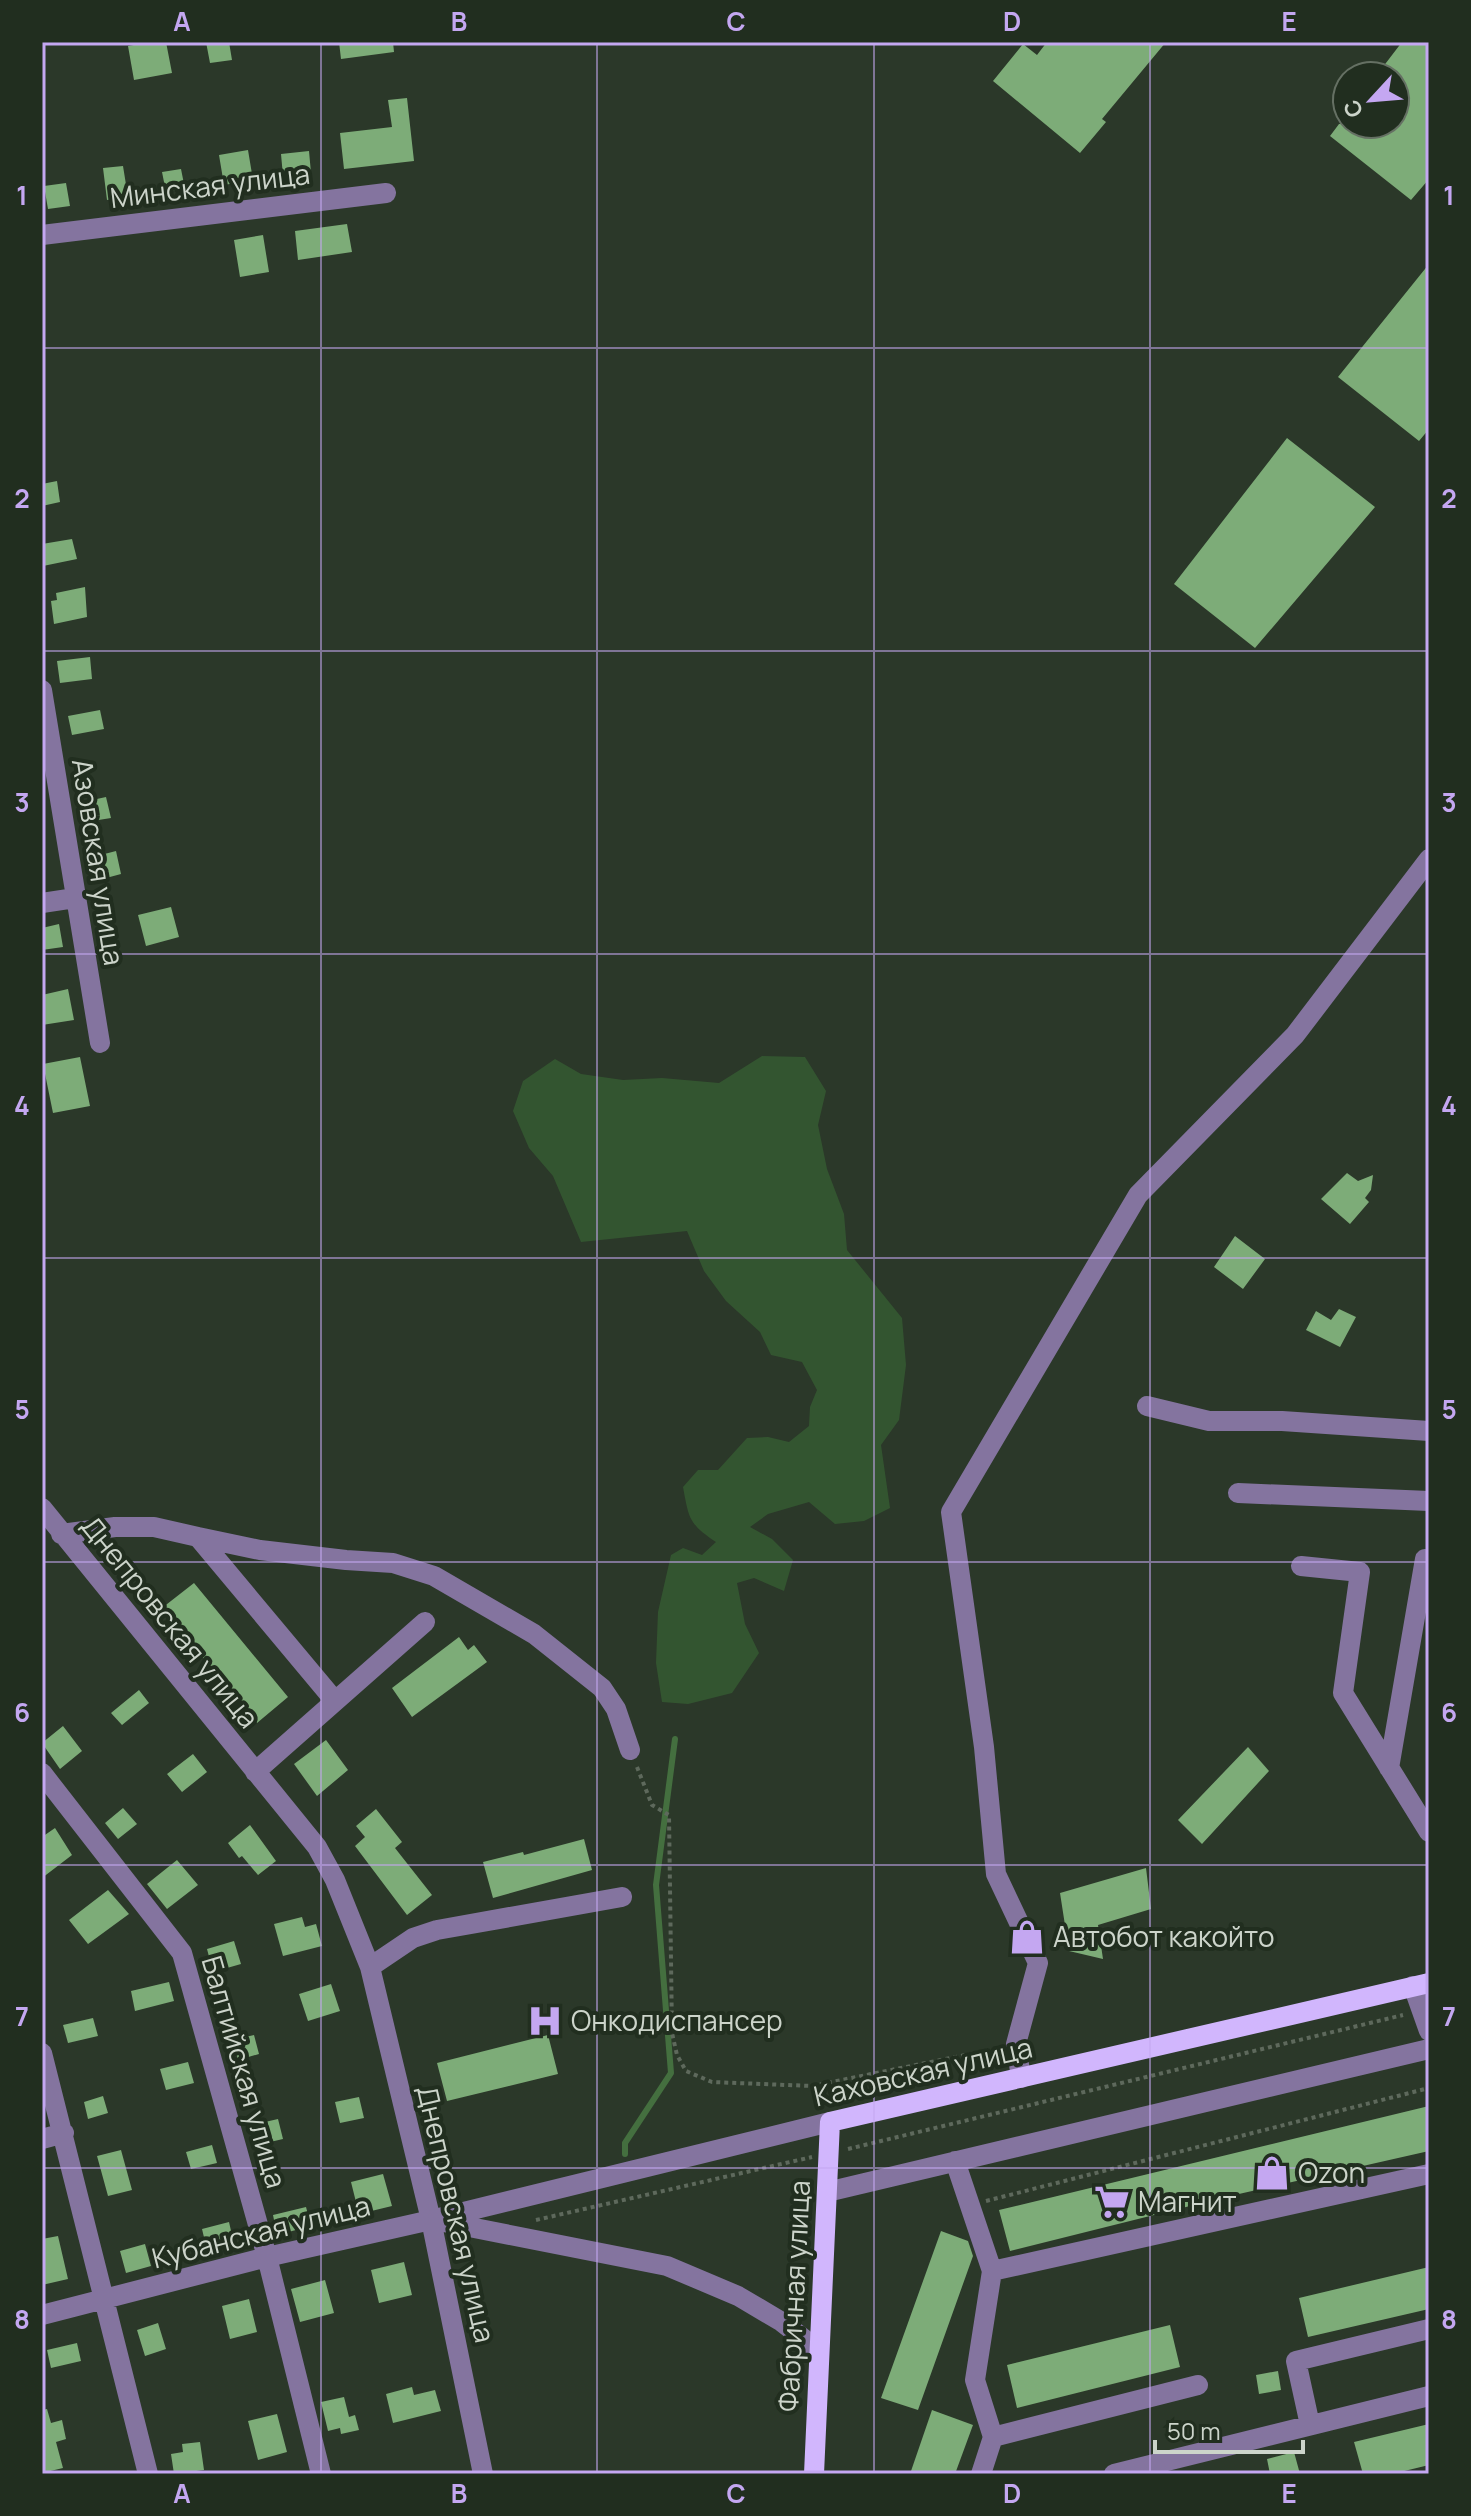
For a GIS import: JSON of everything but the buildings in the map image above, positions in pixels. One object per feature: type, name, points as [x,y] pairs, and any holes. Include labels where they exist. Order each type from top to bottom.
[{"type":"main road","name":"Каховская улица","points":[[830,2122],[1421,1984]]},
{"type":"main road","name":"Фабричная улица","points":[[814,2474],[830,2122]]},
{"type":"street","name":"Минская улица","points":[[42,235],[386,193]]},
{"type":"street","name":"Азовская улица","points":[[42,690],[100,1043]]},
{"type":"street","points":[[1021,2078],[1016,2044],[1038,1963],[996,1874],[984,1747],[951,1512],[1138,1195],[1295,1035],[1429,859]]},
{"type":"street","points":[[42,903],[75,898]]},
{"type":"street","points":[[1147,1406],[1209,1421],[1282,1421],[1429,1431]]},
{"type":"street","points":[[1238,1493],[1429,1501]]},
{"type":"street","name":"Днепровская улица","points":[[42,1508],[317,1847],[335,1880],[370,1967],[431,2220],[483,2474]]},
{"type":"street","points":[[61,1534],[115,1527],[154,1527],[260,1550],[393,1563],[434,1576],[534,1634],[602,1688],[616,1709],[630,1750]]},
{"type":"street","points":[[198,1537],[335,1701]]},
{"type":"street","points":[[1389,1768],[1425,1559]]},
{"type":"street","points":[[1301,1566],[1360,1572],[1343,1693],[1429,1832]]},
{"type":"street","name":"Днепровская улица","points":[[255,1772],[425,1622]]},
{"type":"street","name":"Балтийская улица","points":[[42,1773],[182,1953],[267,2257],[321,2474]]},
{"type":"street","points":[[370,1967],[413,1938],[437,1930],[622,1897]]},
{"type":"street","points":[[1421,1984],[1425,2021]]},
{"type":"street","points":[[827,2192],[1429,2049]]},
{"type":"street","points":[[42,2053],[148,2474]]},
{"type":"street","name":"Каховская улица","points":[[431,2220],[830,2122]]},
{"type":"street","points":[[42,2139],[64,2133]]},
{"type":"street","points":[[955,2161],[992,2271],[975,2380],[993,2437],[981,2474]]},
{"type":"street","points":[[992,2271],[1429,2174]]},
{"type":"street","points":[[431,2220],[667,2266],[738,2296],[782,2322],[818,2350]]},
{"type":"street","name":"Кубанская улица","points":[[42,2315],[267,2257],[431,2220]]},
{"type":"street","points":[[1310,2425],[1296,2361],[1429,2329]]},
{"type":"street","points":[[993,2437],[1198,2385]]},
{"type":"street","points":[[1114,2474],[1429,2396]]},
{"type":"path","points":[[630,1750],[652,1805],[669,1815],[672,2033],[677,2055],[686,2071],[712,2082],[812,2086],[1016,2044]]},
{"type":"path","points":[[838,2151],[1287,2042],[1425,2021]]},
{"type":"path","points":[[970,2205],[1429,2088]]},
{"type":"path","points":[[530,2221],[817,2155]]},
{"type":"green space","points":[[762,1056],[805,1057],[826,1091],[818,1125],[827,1169],[844,1214],[847,1250],[902,1318],[906,1365],[899,1420],[881,1445],[890,1508],[864,1521],[835,1524],[809,1502],[768,1514],[750,1527],[772,1539],[793,1560],[784,1591],[754,1578],[737,1583],[745,1624],[759,1653],[732,1693],[688,1704],[662,1702],[656,1663],[658,1612],[671,1555],[683,1548],[702,1555],[716,1542],[692,1520],[683,1487],[698,1470],[718,1470],[747,1438],[768,1437],[789,1442],[809,1426],[810,1407],[817,1390],[802,1362],[771,1355],[760,1332],[726,1301],[704,1271],[687,1231],[581,1242],[553,1176],[529,1148],[513,1111],[523,1081],[555,1059],[581,1074],[623,1080],[662,1078],[719,1083]]},
{"type":"waterway","points":[[625,2154],[625,2143],[671,2073],[656,1885],[675,1739]]},
{"type":"place","name":"Автобот какойто","points":[[1027,1937]]},
{"type":"place","name":"Онкодиспансер","points":[[545,2021]]},
{"type":"place","name":"Ozon","points":[[1272,2173]]},
{"type":"place","name":"Магнит","points":[[1112,2202]]}]
